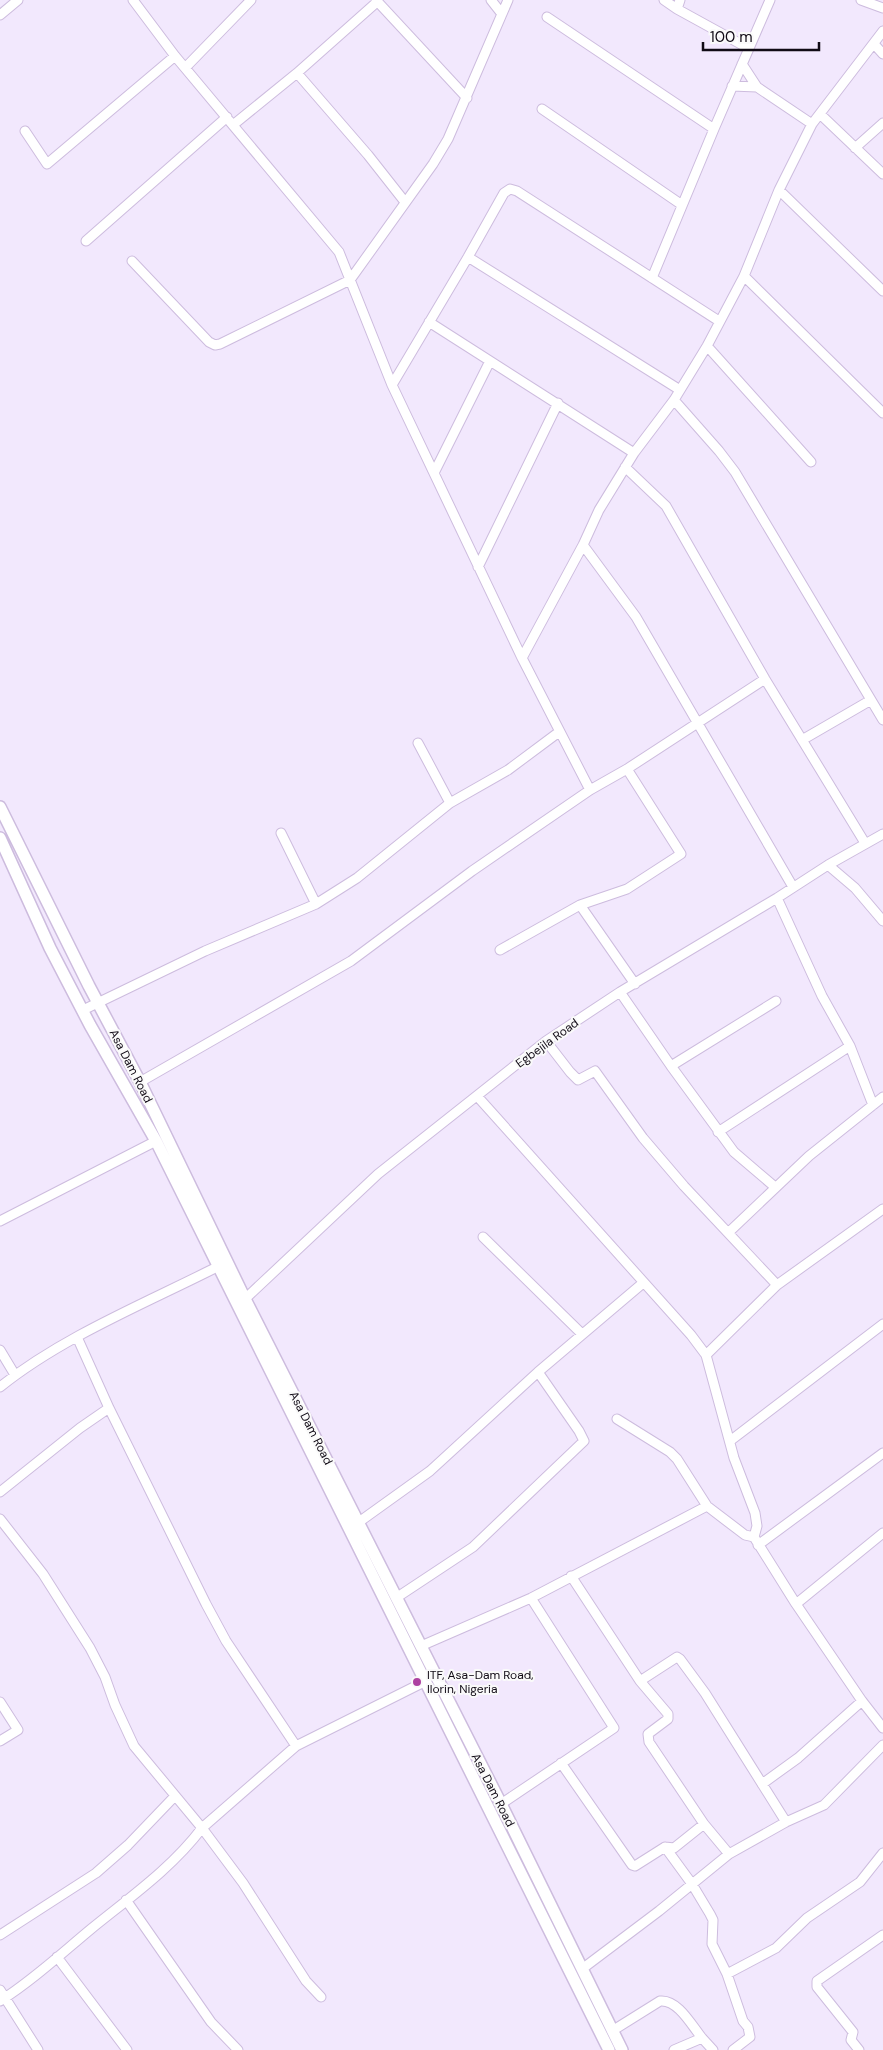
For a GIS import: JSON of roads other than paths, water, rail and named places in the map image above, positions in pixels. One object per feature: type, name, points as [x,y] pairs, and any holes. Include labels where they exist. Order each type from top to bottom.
[{"type":"main road","name":"Asa Dam Road","points":[[0,807],[97,1002],[140,1082],[245,1299],[501,1804],[622,2050]]},
{"type":"main road","name":"Asa Dam Road","points":[[0,838],[50,948],[156,1141],[609,2050]]},
{"type":"main road","points":[[456,1746],[468,1741]]},
{"type":"street","points":[[0,15],[18,0]]},
{"type":"street","points":[[133,0],[175,56],[339,252],[392,385],[522,658],[590,790]]},
{"type":"street","points":[[185,68],[251,0]]},
{"type":"street","points":[[491,0],[502,14]]},
{"type":"street","points":[[132,261],[209,342],[215,345],[269,321],[350,280],[448,139],[468,98],[508,0]]},
{"type":"street","points":[[664,0],[678,4],[748,48]]},
{"type":"street","points":[[652,278],[770,0]]},
{"type":"street","points":[[861,0],[883,8]]},
{"type":"street","points":[[86,241],[230,121],[297,73],[377,1],[468,98]]},
{"type":"street","points":[[547,17],[714,129]]},
{"type":"street","points":[[522,658],[583,545],[599,510],[634,453],[674,400],[707,346],[744,276],[779,190],[812,124],[883,31]]},
{"type":"street","points":[[874,44],[883,54]]},
{"type":"street","points":[[25,131],[47,164],[175,56]]},
{"type":"street","points":[[742,64],[757,87],[812,124]]},
{"type":"street","points":[[297,73],[368,155],[405,202]]},
{"type":"street","points":[[732,86],[757,87]]},
{"type":"street","points":[[542,109],[682,205]]},
{"type":"street","points":[[820,114],[883,174]]},
{"type":"street","points":[[855,148],[883,123]]},
{"type":"street","points":[[392,385],[504,193],[510,189],[517,191],[720,321]]},
{"type":"street","points":[[779,190],[883,291]]},
{"type":"street","points":[[468,257],[680,390]]},
{"type":"street","points":[[744,276],[883,413]]},
{"type":"street","points":[[429,322],[634,453]]},
{"type":"street","points":[[707,346],[811,462]]},
{"type":"street","points":[[434,473],[490,360]]},
{"type":"street","points":[[674,400],[735,472],[883,720]]},
{"type":"street","points":[[478,567],[558,403]]},
{"type":"street","points":[[625,467],[666,506],[765,679],[864,843]]},
{"type":"street","points":[[583,545],[636,617],[793,887]]},
{"type":"street","points":[[140,1082],[351,961],[472,871],[590,790],[627,769],[765,679]]},
{"type":"street","points":[[802,740],[872,700]]},
{"type":"street","points":[[83,1010],[205,951],[316,904],[357,878],[450,804],[508,770],[559,732]]},
{"type":"street","points":[[418,743],[450,804]]},
{"type":"street","points":[[500,950],[580,905],[627,889],[681,854],[627,769]]},
{"type":"street","points":[[281,833],[316,904]]},
{"type":"street","name":"Egbejila Road","points":[[245,1299],[378,1174],[546,1041],[620,992],[777,898],[864,843],[883,834]]},
{"type":"street","points":[[828,865],[854,888],[883,921]]},
{"type":"street","points":[[777,898],[822,996],[850,1046],[873,1105]]},
{"type":"street","points":[[580,905],[635,984]]},
{"type":"street","points":[[620,992],[718,1132],[734,1152],[776,1187]]},
{"type":"street","points":[[671,1066],[776,1000]]},
{"type":"street","points":[[546,1041],[578,1080],[596,1071],[643,1138],[684,1186],[777,1285]]},
{"type":"street","points":[[718,1132],[850,1046]]},
{"type":"street","points":[[477,1096],[691,1335],[706,1355],[734,1458],[755,1513],[757,1526],[756,1541]]},
{"type":"street","points":[[729,1232],[809,1156],[883,1097]]},
{"type":"street","points":[[0,1221],[156,1141]]},
{"type":"street","points":[[706,1355],[777,1285],[883,1209]]},
{"type":"street","points":[[482,1238],[582,1334]]},
{"type":"street","points":[[0,1387],[15,1375],[77,1337],[218,1267]]},
{"type":"street","points":[[359,1522],[430,1470],[538,1372],[644,1283]]},
{"type":"street","points":[[730,1441],[883,1324]]},
{"type":"street","points":[[77,1337],[109,1408],[226,1640],[296,1746]]},
{"type":"street","points":[[0,1350],[15,1375]]},
{"type":"street","points":[[396,1598],[473,1547],[584,1442],[579,1431],[538,1372]]},
{"type":"street","points":[[0,1492],[80,1428],[109,1408]]},
{"type":"street","points":[[617,1419],[670,1452],[707,1506],[745,1535],[756,1541],[796,1604],[862,1701],[883,1728]]},
{"type":"street","points":[[756,1541],[883,1453]]},
{"type":"street","points":[[421,1646],[531,1598],[707,1506]]},
{"type":"street","points":[[0,1519],[43,1574],[70,1614],[105,1677],[115,1705],[134,1746],[202,1828],[243,1883],[306,1981],[322,1997]]},
{"type":"street","points":[[796,1604],[883,1533]]},
{"type":"street","points":[[571,1576],[640,1681],[669,1717],[648,1734],[648,1742],[704,1824],[729,1854]]},
{"type":"street","points":[[501,1804],[614,1728],[531,1598]]},
{"type":"street","points":[[640,1681],[677,1657],[680,1659],[705,1693],[786,1822]]},
{"type":"street","points":[[38,2050],[1,1996],[57,1957],[126,1900],[190,1844],[202,1828],[296,1746],[424,1682]]},
{"type":"street","points":[[762,1784],[798,1758],[862,1701]]},
{"type":"street","points":[[0,1702],[18,1730],[0,1741]]},
{"type":"street","points":[[582,1969],[659,1912],[729,1854],[786,1822],[824,1805],[883,1745]]},
{"type":"street","points":[[561,1763],[632,1865],[635,1866],[665,1847],[674,1848],[704,1824]]},
{"type":"street","points":[[0,1935],[96,1873],[128,1845],[174,1796]]},
{"type":"street","points":[[665,1847],[692,1884],[713,1920],[712,1944],[727,1974],[750,2037],[732,2050]]},
{"type":"street","points":[[727,1974],[776,1948],[807,1918],[860,1882],[883,1853]]},
{"type":"street","points":[[126,1900],[211,2022],[238,2050]]},
{"type":"street","points":[[859,2050],[850,2040],[853,2032],[817,1987],[817,1981],[883,1935]]},
{"type":"street","points":[[57,1957],[127,2050]]},
{"type":"street","points":[[612,2030],[660,2001],[666,2000],[675,2005],[713,2050]]},
{"type":"street","points":[[674,2050],[702,2038]]},
{"type":"place","name":"ITF, Asa-Dam Road, Ilorin, Nigeria","points":[[417,1682]]}]
